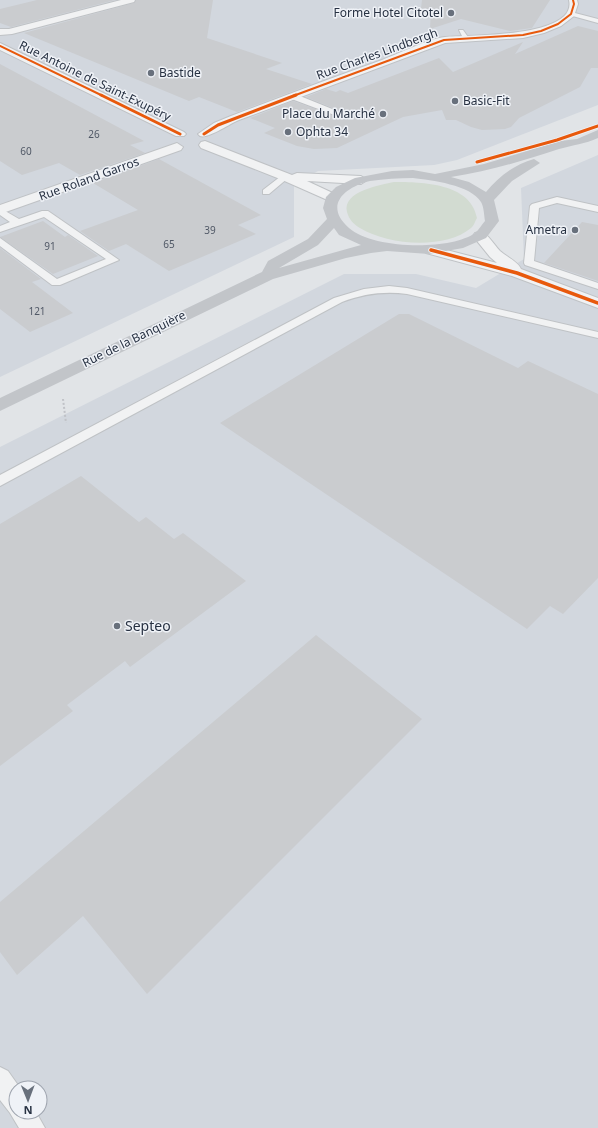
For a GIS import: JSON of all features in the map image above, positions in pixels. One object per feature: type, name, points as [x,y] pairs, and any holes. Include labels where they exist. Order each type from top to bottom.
[{"type":"main road","points":[[431,176],[454,182],[473,190],[487,200],[493,212],[491,225],[480,236],[467,243],[431,250],[386,247],[352,236],[340,229],[333,220],[329,209],[332,198],[344,188],[361,180],[394,174],[431,176],[467,172],[486,168],[564,144],[580,142],[598,134]]},
{"type":"main road","points":[[487,200],[499,184],[518,171],[575,147],[580,142]]},
{"type":"main road","name":"Rue de la Banquière","points":[[268,275],[273,264],[313,242],[333,220]]},
{"type":"main road","name":"Rue de la Banquière","points":[[0,405],[268,275],[290,271],[348,252],[368,248],[386,247]]},
{"type":"street","points":[[0,37],[5,32],[131,0]]},
{"type":"street","points":[[571,14],[574,4],[573,0]]},
{"type":"street","name":"Rue Charles Lindbergh","points":[[194,144],[218,125],[426,46],[463,34],[533,33],[550,28],[571,14]]},
{"type":"street","name":"Rue Antoine de Saint-Exupéry","points":[[0,45],[180,134]]},
{"type":"street","points":[[194,144],[192,132],[180,134],[171,140],[173,145],[194,144],[285,176],[332,198]]},
{"type":"street","name":"Rue Roland Garros","points":[[0,210],[194,144]]},
{"type":"street","points":[[285,176],[361,180]]},
{"type":"street","points":[[480,236],[495,254],[511,265],[517,273]]},
{"type":"street","points":[[431,250],[517,273],[598,303]]},
{"type":"lane","points":[[571,14],[598,21]]},
{"type":"lane","points":[[292,96],[348,116]]},
{"type":"lane","points":[[266,192],[285,176]]},
{"type":"lane","points":[[558,191],[598,199]]},
{"type":"lane","points":[[598,208],[557,200],[535,206],[530,263],[598,286]]},
{"type":"lane","points":[[0,210],[18,223]]},
{"type":"lane","points":[[0,229],[45,213],[114,260],[56,283],[0,241]]},
{"type":"lane","points":[[0,481],[338,300],[358,293],[391,288],[598,335]]},
{"type":"lane","points":[[0,1079],[8,1090]]},
{"type":"shaded area","points":[[0,0],[598,0],[598,105],[457,160],[434,165],[318,171],[294,184],[294,237],[0,377]]},
{"type":"shaded area","points":[[598,155],[598,1128],[0,1128],[0,447],[344,274],[416,274],[476,288],[524,259],[521,188]]},
{"type":"shaded area","points":[[394,182],[431,184],[455,191],[473,206],[477,218],[474,225],[460,235],[446,240],[416,243],[371,234],[353,223],[347,212],[347,205],[350,199],[364,190]]},
{"type":"building","points":[[37,0],[115,0],[11,27],[0,23],[0,9]]},
{"type":"building","points":[[136,0],[213,0],[207,38],[282,63],[266,69],[312,84],[237,112],[199,97],[189,101],[24,33],[134,3]]},
{"type":"building","points":[[422,0],[550,0],[532,28],[510,31],[461,19],[430,29],[431,11],[421,8]]},
{"type":"building","points":[[578,26],[598,31],[598,68],[591,68],[580,87],[519,118],[511,127],[505,129],[482,130],[456,120],[446,120],[442,110],[403,117],[337,148],[314,149],[297,146],[264,133],[275,128],[250,118],[293,101],[345,120],[353,116],[306,97],[326,89],[336,92],[340,90],[348,93],[439,58],[453,72],[523,42],[515,54]]},
{"type":"building","points":[[0,64],[144,141],[130,145],[145,153],[80,175],[59,163],[22,175],[0,161]]},
{"type":"building","points":[[159,159],[261,215],[238,225],[256,234],[169,271],[126,244],[109,251],[80,231],[138,210],[93,183]]},
{"type":"building","points":[[43,221],[65,237],[68,235],[98,256],[53,274],[0,237]]},
{"type":"building","points":[[582,222],[598,225],[598,281],[544,263]]},
{"type":"building","points":[[0,248],[41,279],[32,282],[73,313],[30,332],[0,309]]},
{"type":"building","points":[[399,314],[409,314],[518,368],[528,361],[598,394],[598,578],[563,614],[550,606],[527,629],[220,423]]},
{"type":"building","name":"Septeo","points":[[81,476],[139,522],[146,517],[174,539],[183,533],[246,581],[130,667],[125,661],[67,705],[73,711],[0,766],[0,524]]},
{"type":"building","points":[[316,635],[422,719],[147,994],[83,916],[17,975],[0,952],[0,902]]},
{"type":"cycle path","points":[[204,134],[218,125],[235,118],[444,40],[523,35],[541,31],[558,24],[571,14],[574,4],[573,0]]},
{"type":"cycle path","points":[[0,46],[180,134]]},
{"type":"cycle path","points":[[477,162],[557,140],[598,126]]},
{"type":"cycle path","points":[[431,250],[517,273],[598,303]]},
{"type":"place","name":"Forme Hotel Citotel","points":[[451,13]]},
{"type":"place","name":"Bastide","points":[[151,73]]},
{"type":"place","name":"Basic-Fit","points":[[455,101]]},
{"type":"place","name":"Place du Marché","points":[[383,114]]},
{"type":"place","name":"Ophta 34","points":[[288,132]]},
{"type":"place","name":"Ametra","points":[[575,230]]},
{"type":"place","name":"Septeo","points":[[117,626]]}]
